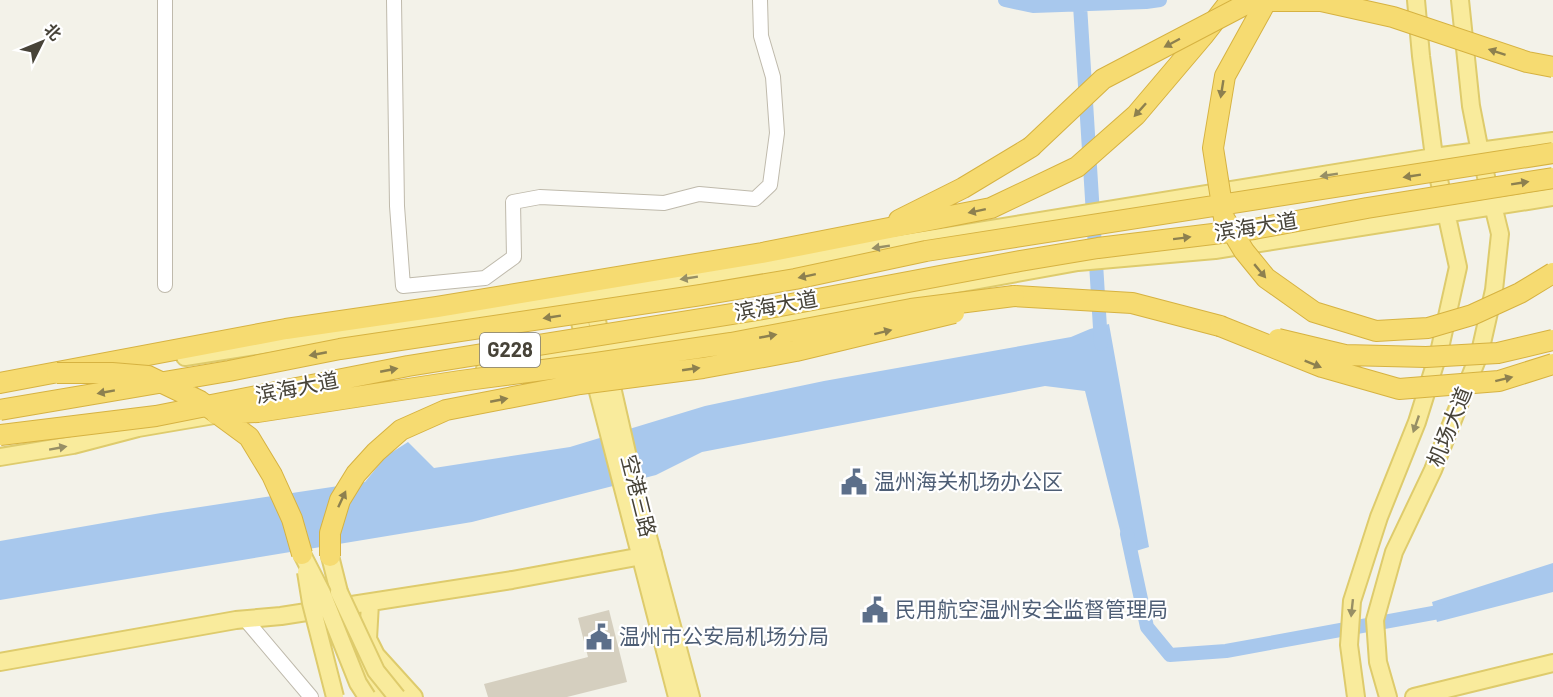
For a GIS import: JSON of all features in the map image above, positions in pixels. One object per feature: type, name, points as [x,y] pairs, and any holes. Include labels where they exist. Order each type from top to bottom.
[{"type":"highway","points":[[0,385],[286,329],[472,301],[873,233],[991,208],[1077,166],[1136,115],[1231,0]]},
{"type":"highway","points":[[1267,0],[1225,76],[1213,148],[1224,218],[1244,251],[1266,278],[1314,312],[1376,331],[1428,328],[1472,315],[1520,293],[1553,273]]},
{"type":"highway","points":[[873,233],[963,188],[1031,147],[1103,79],[1252,1],[1321,1],[1393,16],[1517,58],[1553,67]]},
{"type":"highway","name":"滨海大道","points":[[0,410],[218,373],[340,349],[795,279],[926,251],[1553,153]]},
{"type":"highway","name":"滨海大道","points":[[0,435],[156,416],[408,366],[775,307],[1020,261],[1098,248],[1254,230],[1367,208],[1553,178]]},
{"type":"highway","points":[[156,416],[258,412],[437,384],[731,343],[911,309],[1014,296],[1132,303],[1345,355],[1426,357],[1498,353],[1553,340]]},
{"type":"highway","points":[[330,556],[330,533],[340,500],[356,474],[401,430],[446,410],[580,384],[703,368],[796,351],[938,318],[1014,296]]},
{"type":"highway","points":[[1220,326],[1322,367],[1399,389],[1498,381],[1553,364]]},
{"type":"highway","points":[[57,373],[112,373],[148,376],[200,401],[249,437],[272,475],[292,519],[302,554]]},
{"type":"main road","name":"机场大道","points":[[1356,697],[1349,645],[1352,601],[1379,517],[1417,422],[1440,348],[1458,267],[1434,157],[1416,0]]},
{"type":"main road","name":"机场大道","points":[[1388,697],[1378,662],[1375,620],[1394,552],[1433,470],[1480,352],[1494,290],[1500,234],[1471,106],[1460,0]]},
{"type":"main road","points":[[0,385],[573,297],[1434,157],[1553,141]]},
{"type":"main road","points":[[0,457],[73,445],[138,428],[595,350],[1078,262],[1215,250],[1553,197]]},
{"type":"main road","name":"空港三路","points":[[591,294],[595,350]]},
{"type":"main road","name":"空港三路","points":[[573,297],[595,350],[647,555],[691,697]]},
{"type":"main road","points":[[302,554],[311,603],[335,697]]},
{"type":"main road","points":[[302,554],[322,593],[358,683],[367,697]]},
{"type":"main road","points":[[0,662],[245,619],[338,600],[370,603],[534,577],[647,555]]},
{"type":"main road","name":"空港三路","points":[[647,555],[677,697]]},
{"type":"main road","points":[[330,556],[345,638],[367,680],[383,697]]},
{"type":"main road","points":[[338,600],[358,666],[377,697]]},
{"type":"main road","points":[[338,600],[376,671],[397,697]]},
{"type":"main road","points":[[370,603],[368,639],[376,655],[414,697]]},
{"type":"main road","points":[[1414,697],[1553,663]]},
{"type":"street","points":[[165,0],[165,285]]},
{"type":"street","points":[[394,0],[397,206],[403,286],[484,278],[514,256],[513,202],[540,197],[664,203],[699,194],[755,199],[770,185],[777,133],[773,77],[761,36],[760,0]]},
{"type":"street","points":[[245,619],[311,697]]},
{"type":"water","points":[[1109,324],[1149,547],[1126,554],[1085,391],[1045,386],[702,452],[656,475],[472,522],[0,600],[0,541],[161,513],[365,482],[386,456],[408,442],[434,468],[570,447],[705,406],[824,381],[1071,337]]},
{"type":"water","points":[[1553,563],[1553,592],[1437,622],[1432,602]]},
{"type":"building","name":"温州市公安局机场分局","points":[[609,610],[627,682],[567,697],[488,697],[484,684],[588,657],[578,618]]},
{"type":"waterway","points":[[1005,0],[1033,6],[1160,0]]},
{"type":"waterway","points":[[1080,5],[1101,344]]},
{"type":"waterway","points":[[1127,534],[1147,627],[1170,655],[1226,651],[1444,611]]},
{"type":"place","name":"温州海关机场办公区","points":[[854,482]]},
{"type":"place","name":"民用航空温州安全监督管理局","points":[[875,610]]},
{"type":"place","name":"温州市公安局机场分局","points":[[599,637]]}]
